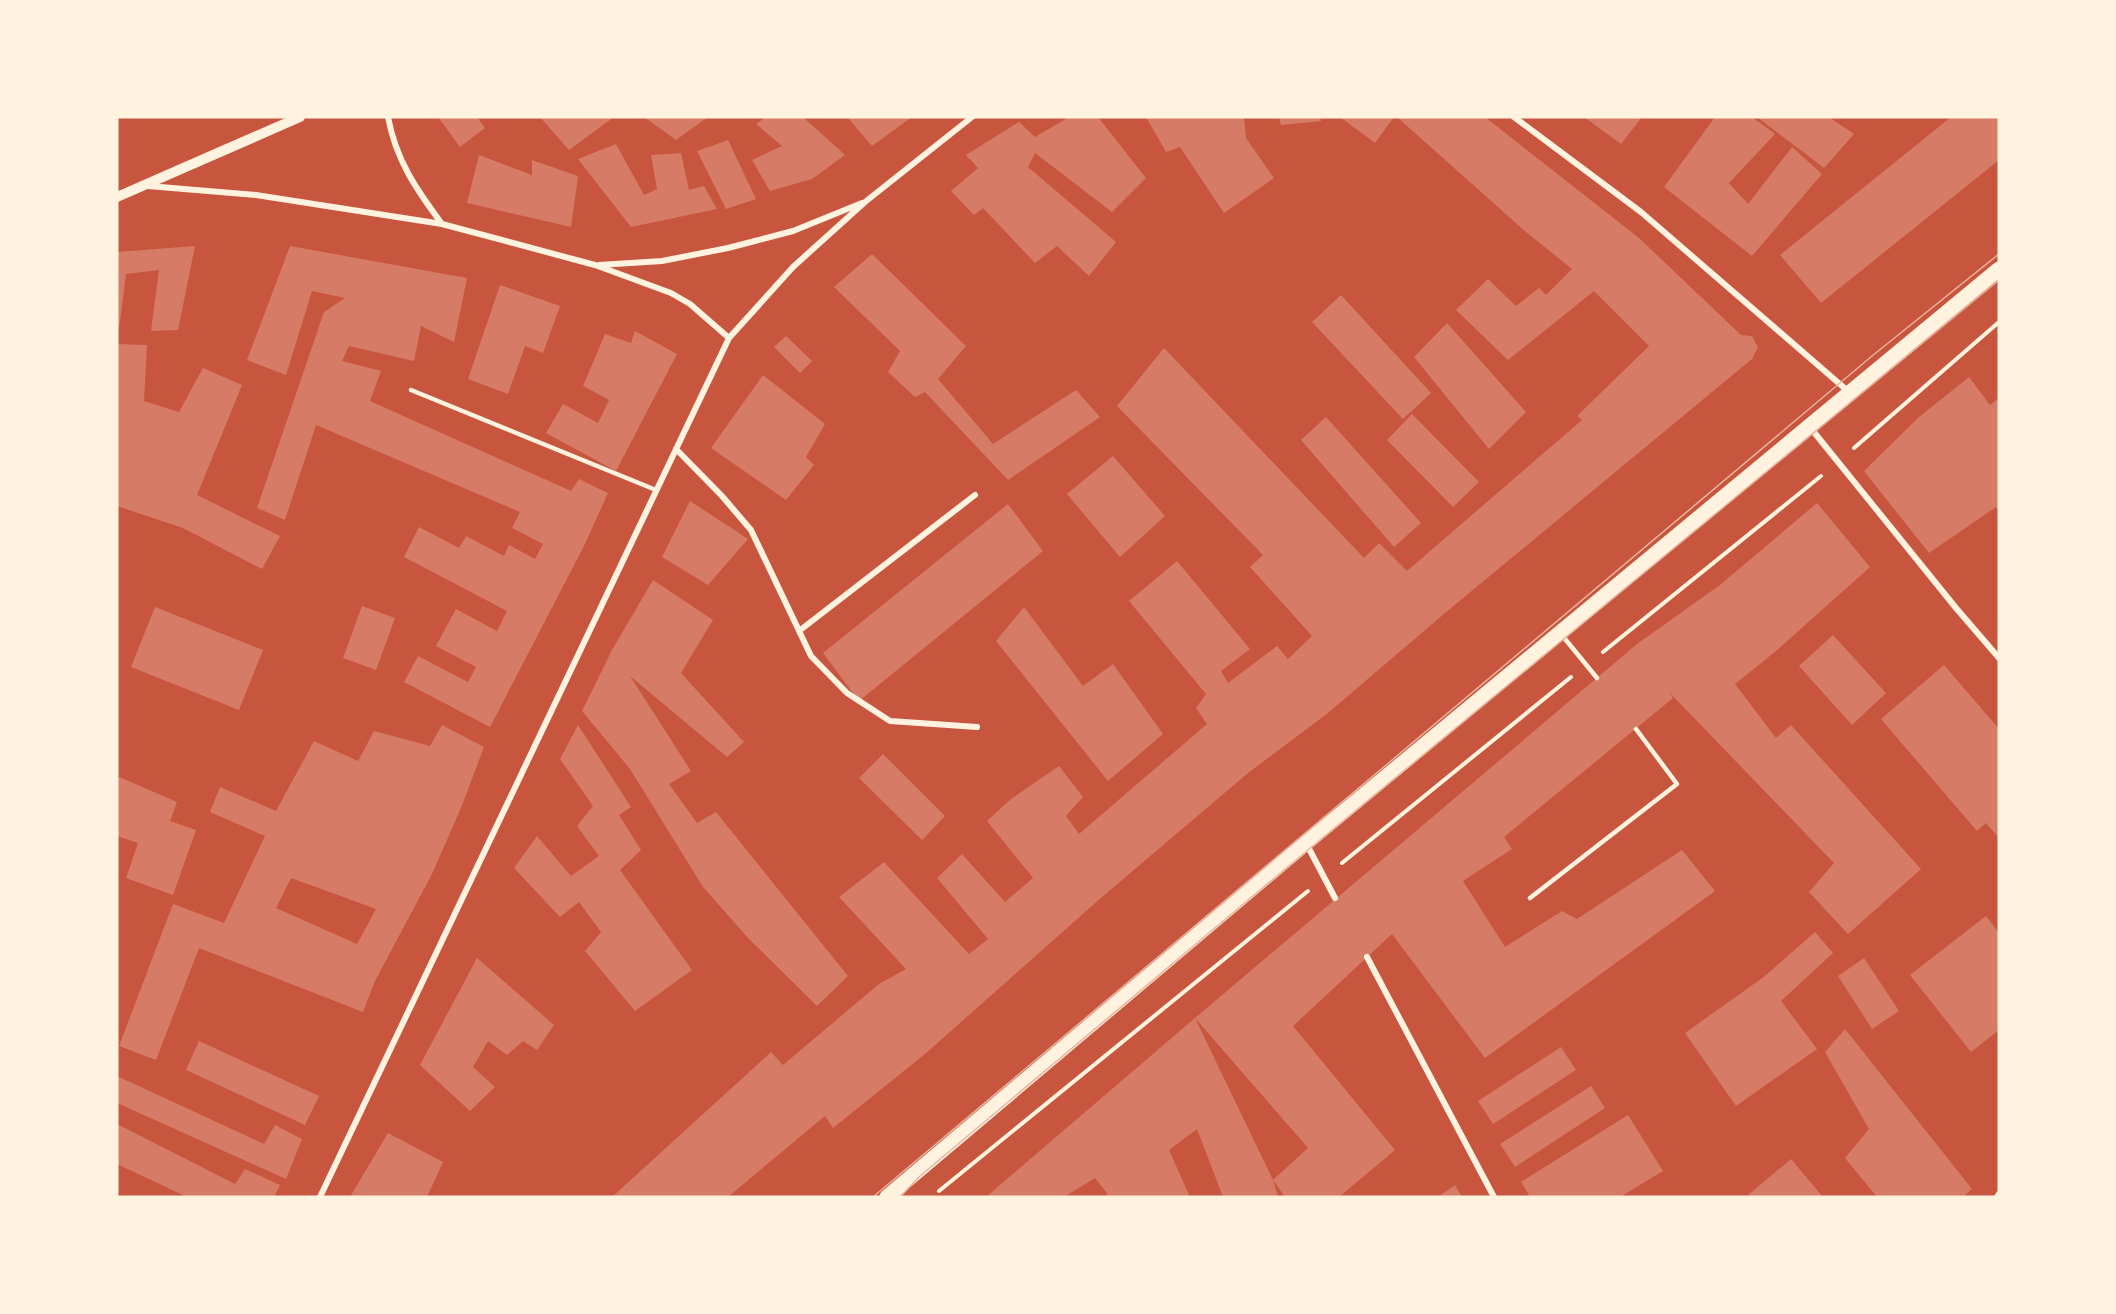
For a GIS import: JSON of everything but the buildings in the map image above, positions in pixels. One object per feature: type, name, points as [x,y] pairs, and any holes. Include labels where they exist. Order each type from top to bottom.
[{"type":"main road","points":[[887,1197],[1306,843],[1999,269]]},
{"type":"street","points":[[117,197],[300,117]]},
{"type":"street","points":[[388,117],[398,153],[410,179],[442,224]]},
{"type":"street","points":[[320,1197],[729,338],[793,267],[865,202],[972,117]]},
{"type":"street","points":[[1514,117],[1641,212],[1849,392]]},
{"type":"street","points":[[141,186],[256,195],[442,224],[595,265],[671,293],[690,304],[729,338]]},
{"type":"street","points":[[595,265],[662,261],[728,248],[793,231],[865,202]]},
{"type":"street","points":[[1809,426],[1948,599],[1999,658]]},
{"type":"street","points":[[676,449],[722,496],[751,530],[811,656],[847,693],[890,721],[977,727]]},
{"type":"street","points":[[800,631],[975,495]]},
{"type":"street","points":[[1306,843],[1335,898]]},
{"type":"street","points":[[1367,957],[1494,1197]]},
{"type":"lane","points":[[411,390],[656,490]]},
{"type":"lane","points":[[1560,632],[1596,678]]},
{"type":"lane","points":[[1530,898],[1677,784],[1636,729]]},
{"type":"path","points":[[932,1197],[1838,462],[1999,322]]},
{"type":"tram line","points":[[873,1197],[1872,356],[1999,254]]},
{"type":"tram line","points":[[900,1197],[920,1176],[1309,849],[1999,280]]}]
